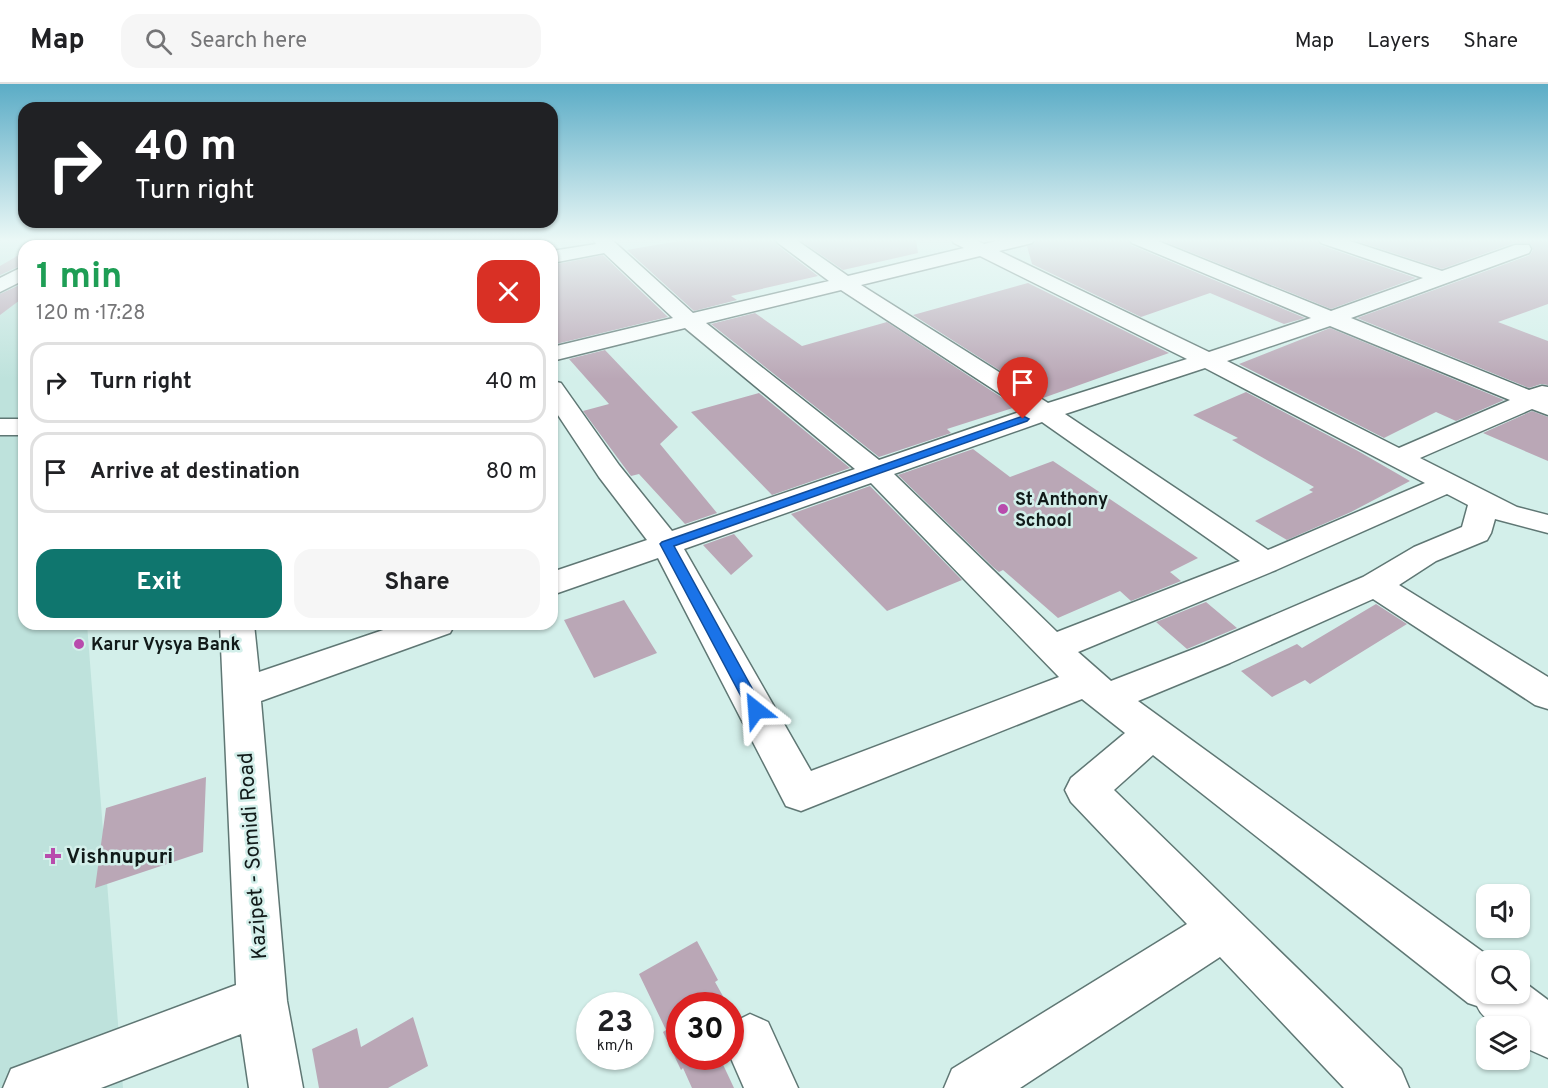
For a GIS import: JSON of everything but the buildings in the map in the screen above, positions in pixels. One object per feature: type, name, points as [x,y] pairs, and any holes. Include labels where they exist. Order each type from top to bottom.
[{"type":"street","points":[[651,286],[688,320],[874,471],[1096,690],[1476,977]]},
{"type":"street","points":[[558,352],[827,286]]},
{"type":"street","points":[[849,286],[1045,412],[1265,563]]},
{"type":"street","points":[[1055,286],[1207,360],[1506,513],[1548,524]]},
{"type":"street","points":[[1256,286],[1543,398]]},
{"type":"street","points":[[558,582],[1045,412],[1207,360],[1420,286]]},
{"type":"street","points":[[558,397],[609,471],[666,544],[801,793],[1096,690],[1217,654],[1376,585],[1425,554],[1476,532],[1484,502]]},
{"type":"street","points":[[1398,458],[1543,398]]},
{"type":"street","points":[[0,427],[18,427]]},
{"type":"street","points":[[1052,648],[1265,563],[1448,483]]},
{"type":"street","points":[[1376,585],[1548,695]]},
{"type":"street","name":"Kazipet - Somidi Road","points":[[237,630],[262,1001],[276,1088]]},
{"type":"street","points":[[241,693],[421,630]]},
{"type":"street","points":[[1154,732],[1086,790],[1382,1088]]},
{"type":"street","points":[[971,1088],[1223,928]]},
{"type":"street","points":[[30,1088],[262,1001]]},
{"type":"street","points":[[1511,1004],[1548,1032]]},
{"type":"street","points":[[750,1040],[771,1088]]},
{"type":"shaded area","name":"Vishnupuri","points":[[0,286],[18,286],[18,630],[87,630],[123,1088],[0,1088]]},
{"type":"place","name":"St Anthony School","points":[[1003,509]]},
{"type":"place","name":"Karur Vysya Bank","points":[[79,644]]},
{"type":"place","name":"Vishnupuri","points":[[53,856]]},
{"type":"route","points":[[756,710],[666,544],[1023,419]]}]
